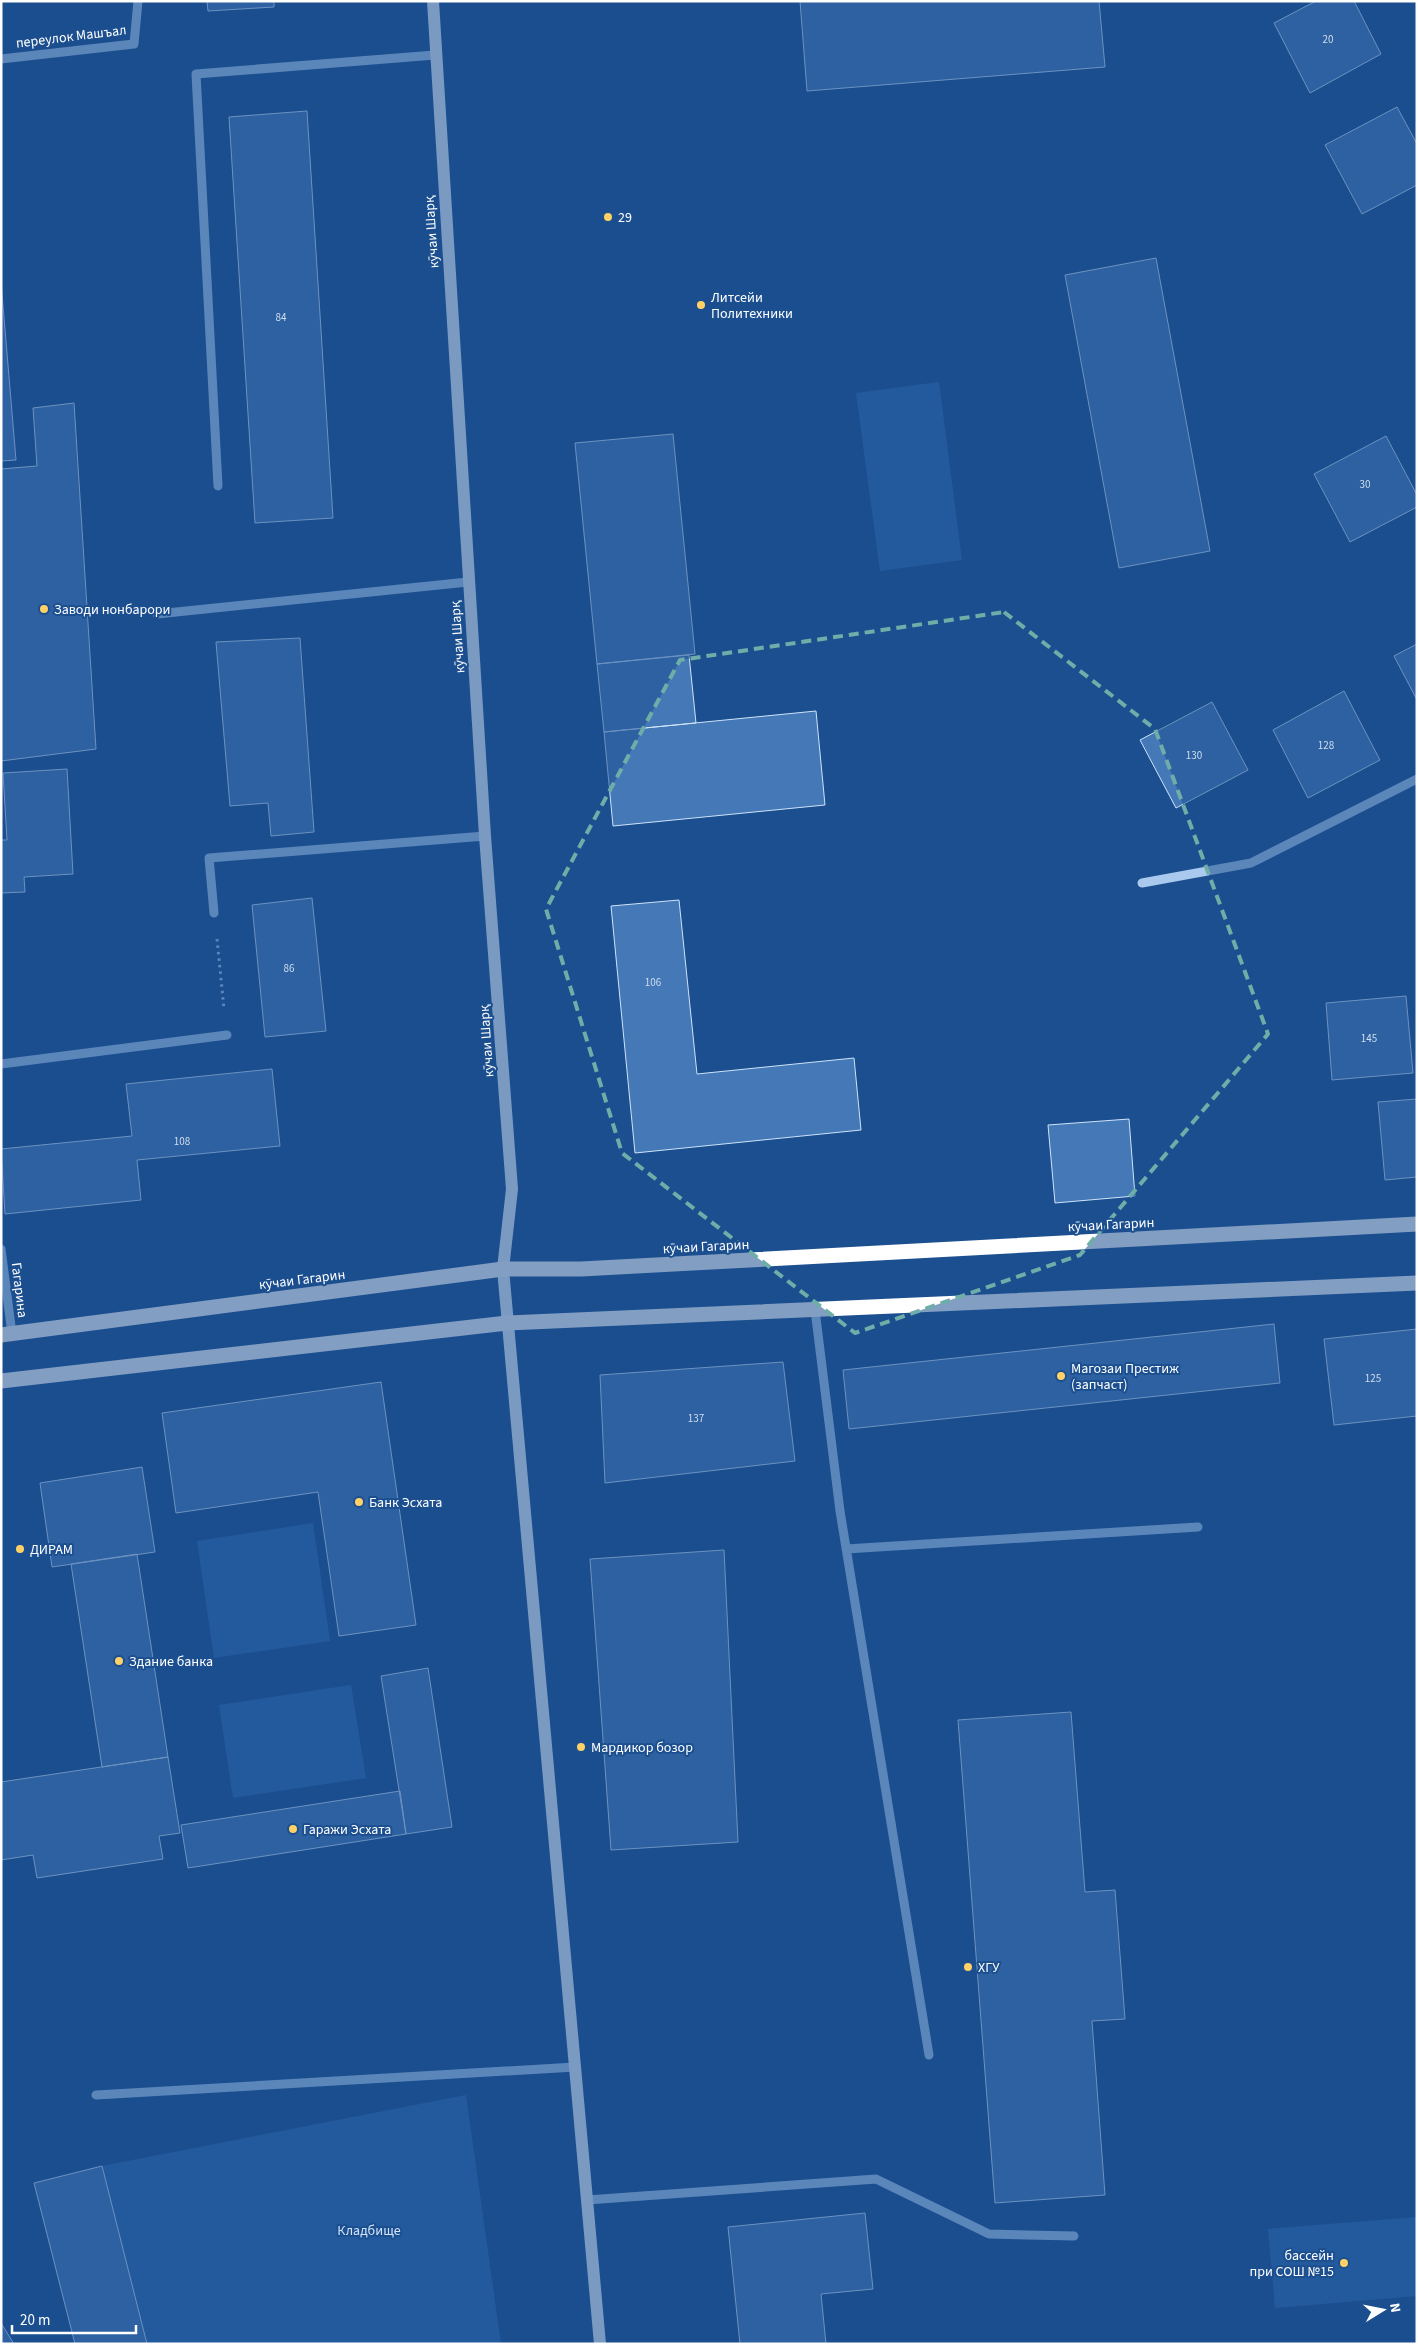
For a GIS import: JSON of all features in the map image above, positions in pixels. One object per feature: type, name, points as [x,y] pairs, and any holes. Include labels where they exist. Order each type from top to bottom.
[{"type":"highway","name":"кӯчаи Гагарин","points":[[7,1334],[503,1269],[581,1269],[1417,1224]]},
{"type":"highway","points":[[1,1380],[507,1323],[1417,1283]]},
{"type":"main road","name":"кӯчаи Шарқ","points":[[433,1],[468,582],[512,1189],[503,1269],[600,2344]]},
{"type":"street","name":"переулок Машъал","points":[[1,59],[134,44],[138,1]]},
{"type":"street","points":[[218,486],[196,74],[435,54]]},
{"type":"street","points":[[157,614],[468,582]]},
{"type":"street","points":[[1142,883],[1251,863],[1417,779]]},
{"type":"street","points":[[214,913],[208,858],[485,836]]},
{"type":"street","points":[[1,1064],[227,1035]]},
{"type":"street","name":"Гагарина","points":[[1,1249],[7,1334]]},
{"type":"street","points":[[815,1310],[846,1549],[929,2055]]},
{"type":"street","points":[[846,1549],[1198,1528]]},
{"type":"street","points":[[96,2095],[576,2067]]},
{"type":"street","points":[[587,2200],[876,2179],[989,2234],[1074,2236]]},
{"type":"path","points":[[214,913],[227,1035]]},
{"type":"highlighted area","points":[[1004,612],[1155,729],[1268,1034],[1080,1255],[855,1333],[622,1153],[546,909],[680,660]]},
{"type":"green space","points":[[939,382],[962,560],[880,571],[856,393]]},
{"type":"green space","points":[[313,1523],[330,1641],[214,1658],[197,1541]]},
{"type":"green space","points":[[351,1685],[366,1778],[233,1798],[219,1705]]},
{"type":"green space","name":"Кладбище","points":[[466,2095],[501,2344],[147,2344],[102,2166]]},
{"type":"green space","name":"бассейн при СОШ №15","points":[[1417,2217],[1417,2296],[1275,2308],[1268,2229]]},
{"type":"building","points":[[207,1],[274,1],[274,7],[208,11]]},
{"type":"building","points":[[800,1],[1099,1],[1105,67],[807,91]]},
{"type":"building","points":[[1316,1],[1354,1],[1381,54],[1310,93],[1274,23]]},
{"type":"building","points":[[1397,107],[1417,144],[1417,185],[1362,214],[1325,145]]},
{"type":"building","points":[[307,111],[333,518],[255,523],[229,117]]},
{"type":"building","points":[[1156,258],[1210,551],[1119,568],[1065,275]]},
{"type":"building","points":[[1,282],[16,460],[1,461]]},
{"type":"building","name":"Заводи нонбарори","points":[[74,403],[96,749],[1,761],[1,469],[37,466],[33,408]]},
{"type":"building","points":[[673,434],[695,654],[597,664],[575,443]]},
{"type":"building","points":[[1386,436],[1417,495],[1417,507],[1350,542],[1314,474]]},
{"type":"building","points":[[300,638],[314,832],[271,836],[268,803],[230,806],[216,642]]},
{"type":"building","points":[[1417,644],[1417,700],[1394,656]]},
{"type":"building","points":[[689,655],[696,723],[604,732],[597,664]]},
{"type":"building","points":[[1344,691],[1380,760],[1308,798],[1273,730]]},
{"type":"building","points":[[1212,702],[1248,770],[1176,808],[1140,740]]},
{"type":"building","points":[[816,711],[825,805],[613,826],[604,732]]},
{"type":"building","points":[[67,769],[73,874],[24,877],[25,892],[1,893],[1,840],[7,840],[3,773]]},
{"type":"building","points":[[312,898],[326,1031],[265,1037],[252,905]]},
{"type":"building","points":[[679,900],[697,1074],[854,1058],[861,1130],[635,1153],[611,906]]},
{"type":"building","points":[[1406,996],[1413,1073],[1332,1080],[1326,1003]]},
{"type":"building","points":[[272,1069],[280,1146],[137,1160],[141,1200],[5,1214],[1,1149],[132,1136],[126,1084]]},
{"type":"building","points":[[1417,1099],[1417,1177],[1385,1180],[1378,1102]]},
{"type":"building","points":[[1129,1119],[1135,1196],[1055,1203],[1048,1125]]},
{"type":"building","name":"Магозаи Престиж (запчаст)","points":[[1274,1324],[1280,1383],[849,1429],[843,1370]]},
{"type":"building","points":[[1417,1329],[1417,1416],[1334,1425],[1324,1339]]},
{"type":"building","points":[[783,1362],[795,1461],[605,1483],[600,1375]]},
{"type":"building","name":"Банк Эсхата","points":[[381,1382],[416,1625],[339,1636],[318,1492],[176,1513],[162,1413]]},
{"type":"building","points":[[142,1467],[155,1552],[52,1567],[40,1483]]},
{"type":"building","points":[[724,1550],[738,1842],[611,1850],[590,1559]]},
{"type":"building","name":"Здание банка","points":[[137,1554],[168,1757],[102,1767],[71,1564]]},
{"type":"building","points":[[428,1668],[452,1827],[406,1834],[381,1676]]},
{"type":"building","points":[[1071,1712],[1085,1892],[1115,1890],[1125,2019],[1092,2021],[1105,2195],[995,2203],[958,1720]]},
{"type":"building","points":[[168,1757],[180,1833],[159,1836],[163,1859],[37,1878],[33,1855],[1,1860],[1,1782]]},
{"type":"building","name":"Гаражи Эсхата","points":[[400,1791],[406,1834],[188,1868],[181,1825]]},
{"type":"building","points":[[102,2166],[147,2344],[75,2344],[34,2183]]},
{"type":"building","points":[[865,2213],[873,2289],[821,2294],[826,2344],[740,2344],[728,2227]]},
{"type":"building","points":[[1,2323],[14,2344],[1,2344]]},
{"type":"place","name":"29","points":[[608,217]]},
{"type":"place","name":"Литсейи Политехники","points":[[701,305]]},
{"type":"place","name":"Заводи нонбарори","points":[[44,609]]},
{"type":"place","name":"Магозаи Престиж (запчаст)","points":[[1061,1376]]},
{"type":"place","name":"Банк Эсхата","points":[[359,1502]]},
{"type":"place","name":"ДИРАМ","points":[[20,1549]]},
{"type":"place","name":"Здание банка","points":[[119,1661]]},
{"type":"place","name":"Мардикор бозор","points":[[581,1747]]},
{"type":"place","name":"Гаражи Эсхата","points":[[293,1829]]},
{"type":"place","name":"ХГУ","points":[[968,1967]]},
{"type":"place","name":"бассейн при СОШ №15","points":[[1344,2263]]}]
